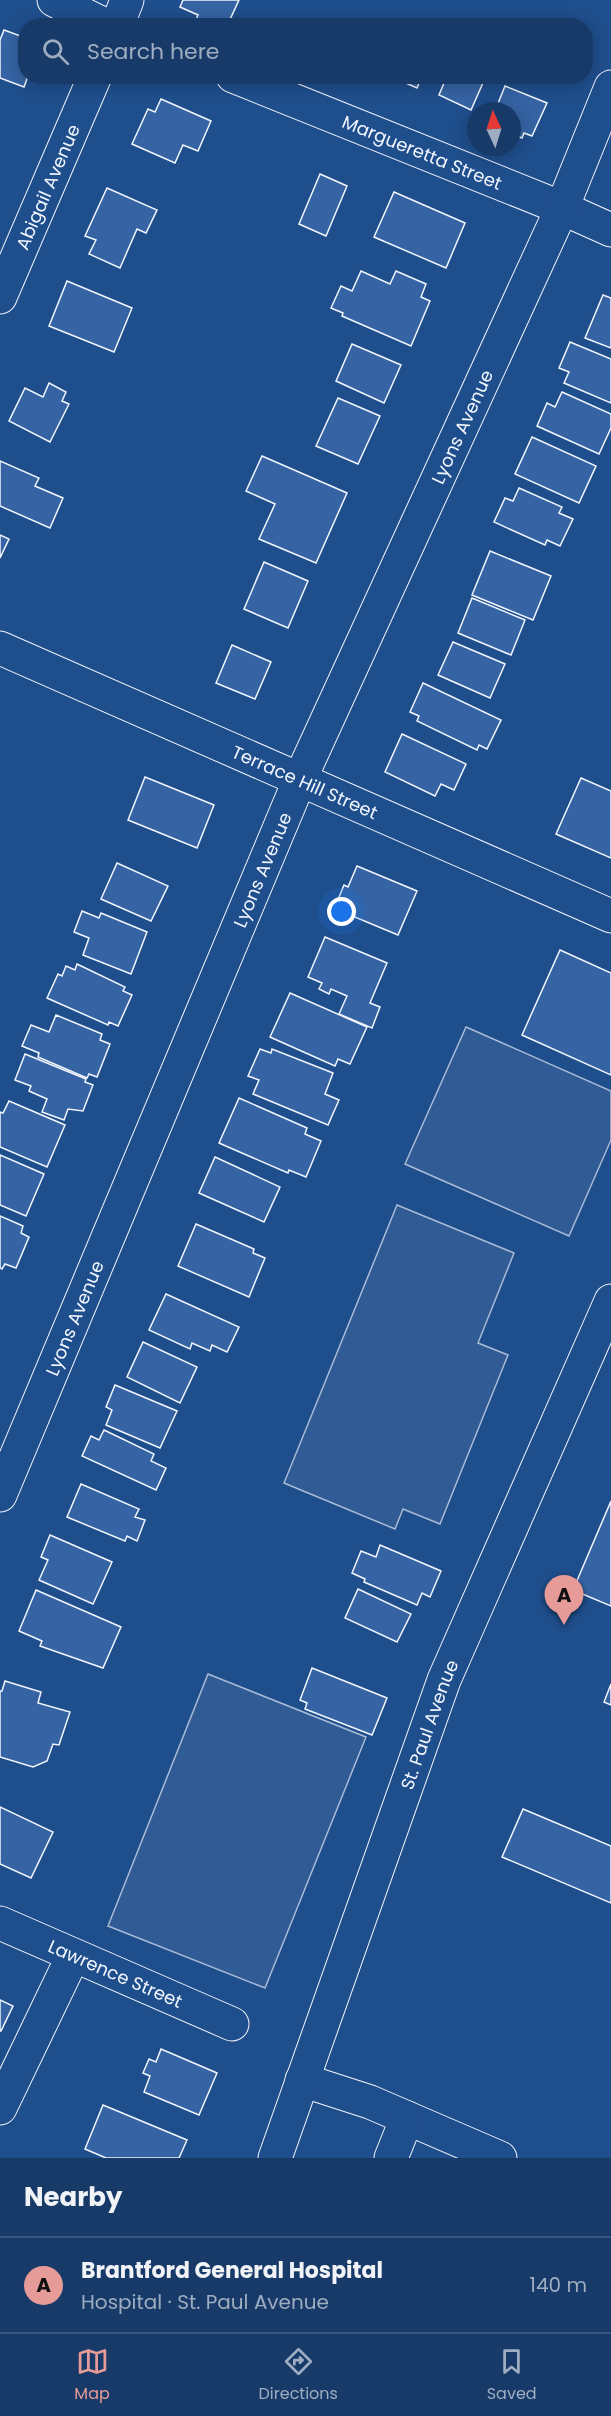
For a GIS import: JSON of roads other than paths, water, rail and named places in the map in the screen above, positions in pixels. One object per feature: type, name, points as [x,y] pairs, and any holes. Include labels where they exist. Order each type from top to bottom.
[{"type":"street","points":[[54,0],[91,18]]},
{"type":"street","points":[[120,18],[127,0]]},
{"type":"street","name":"Abigail Avenue","points":[[0,297],[92,84]]},
{"type":"street","name":"Margueretta Street","points":[[252,84],[562,208],[611,230]]},
{"type":"street","name":"Lyons Avenue","points":[[0,1496],[300,779],[562,208],[611,87]]},
{"type":"street","name":"Terrace Hill Street","points":[[0,648],[611,916]]},
{"type":"street","name":"St. Paul Avenue","points":[[275,2158],[444,1680],[611,1301]]},
{"type":"street","name":"Lawrence Street","points":[[0,1923],[232,2024]]},
{"type":"street","points":[[0,2109],[73,1956]]},
{"type":"street","points":[[302,2080],[370,2102],[500,2158]]},
{"type":"street","points":[[391,2158],[407,2118]]},
{"type":"place","name":"Brantford General Hospital","points":[[564,1625]]}]
